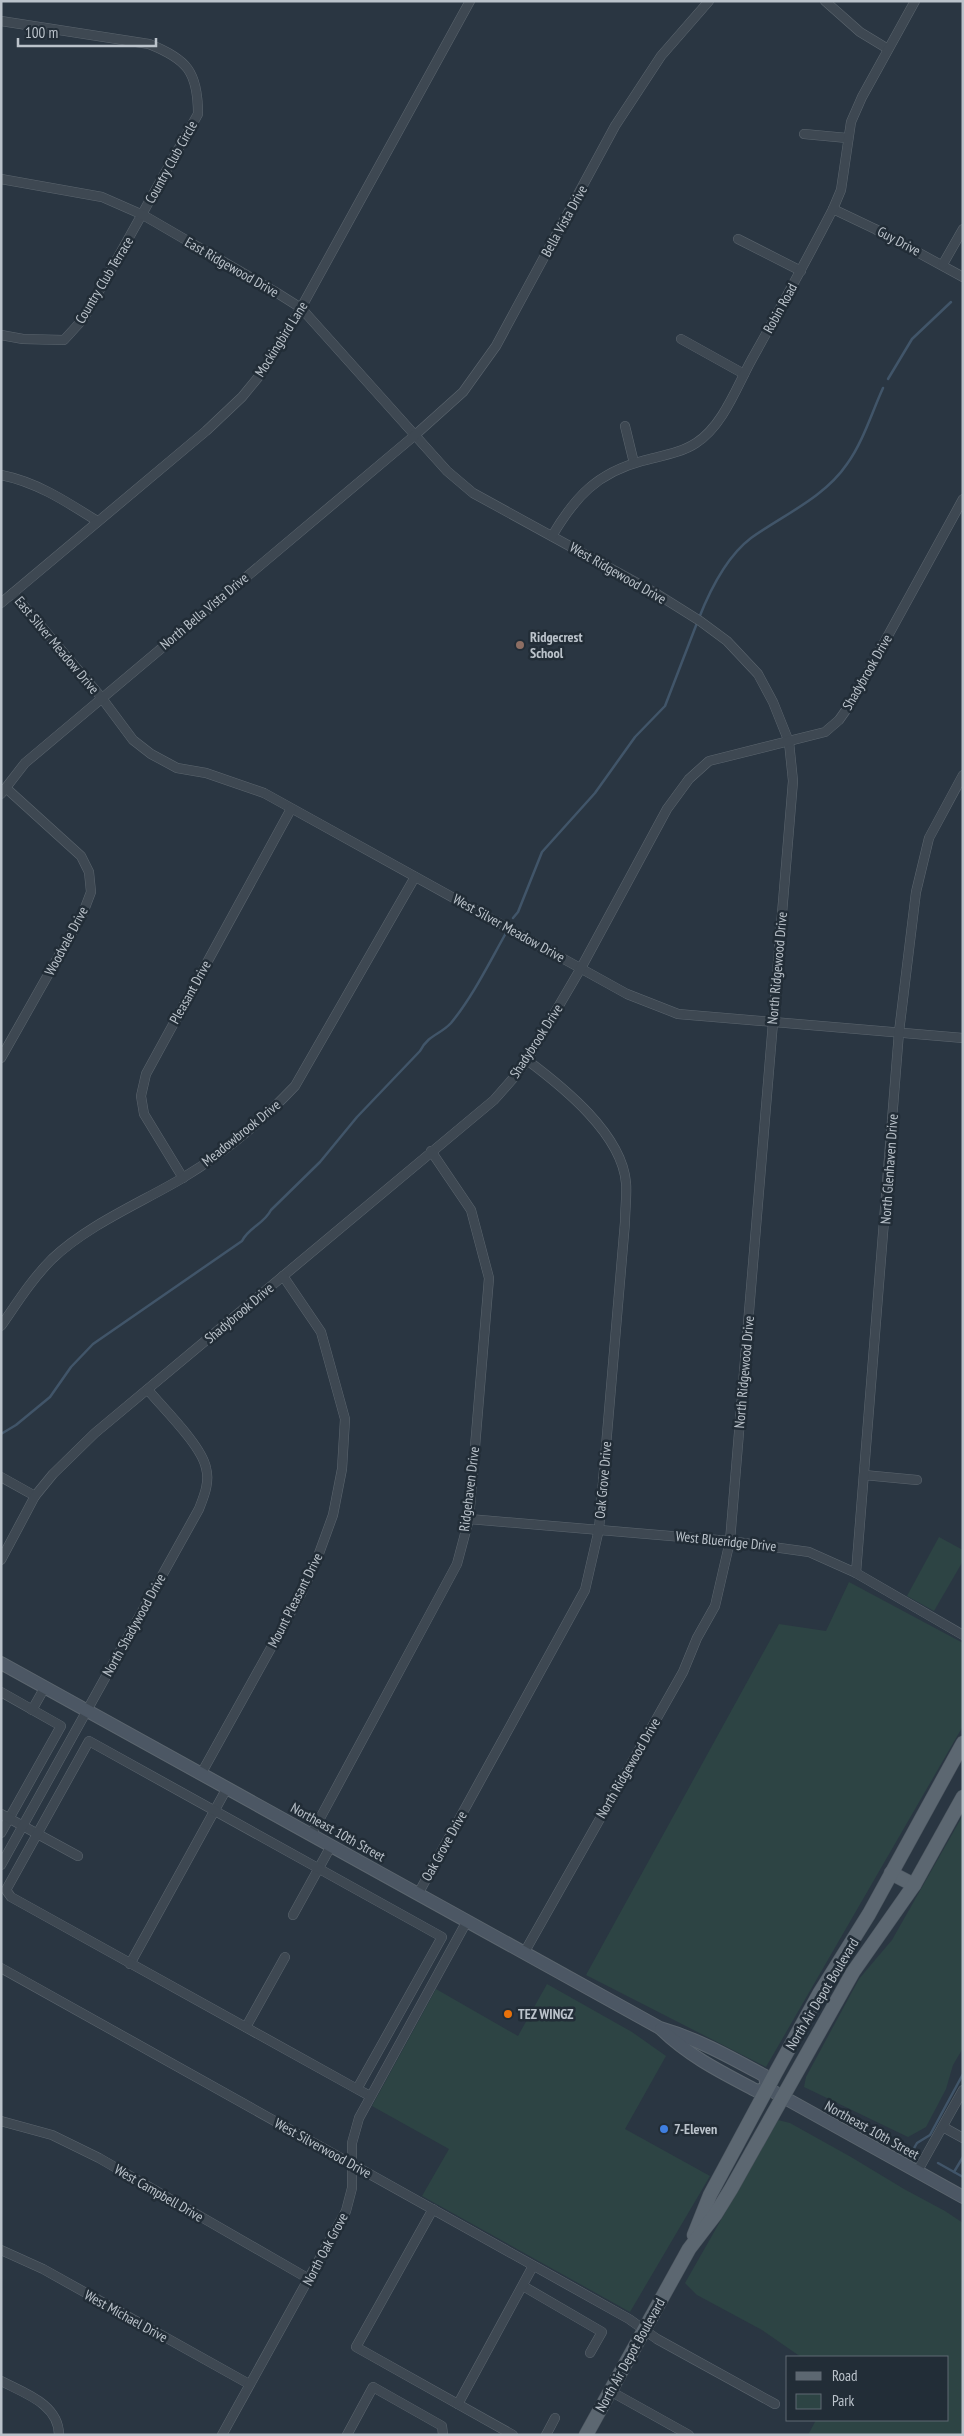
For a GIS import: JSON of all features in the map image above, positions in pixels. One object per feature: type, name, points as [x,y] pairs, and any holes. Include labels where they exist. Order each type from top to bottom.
[{"type":"main road","name":"Northeast 10th Street","points":[[1,1663],[660,2028],[708,2045],[765,2076],[768,2088],[784,2098],[963,2197]]},
{"type":"main road","name":"North Air Depot Boulevard","points":[[586,2435],[689,2249],[710,2195],[819,1994],[859,1931],[963,1743]]},
{"type":"main road","name":"North Air Depot Boulevard","points":[[689,2249],[715,2215],[731,2189],[784,2098],[853,1972],[914,1885],[963,1797]]},
{"type":"main road","points":[[892,1872],[914,1885]]},
{"type":"street","name":"Mockingbird Lane","points":[[1,603],[206,431],[242,397],[260,375],[300,308],[470,1]]},
{"type":"street","name":"Bella Vista Drive","points":[[414,436],[463,392],[496,346],[615,126],[661,56],[709,1]]},
{"type":"street","points":[[825,1],[860,32],[888,49]]},
{"type":"street","name":"Robin Road","points":[[552,536],[582,492],[601,479],[634,463],[674,453],[697,443],[724,413],[833,209],[844,172],[848,138],[862,97],[915,1]]},
{"type":"street","name":"Country Club Circle","points":[[1,20],[149,44],[182,60],[194,76],[198,96],[198,114],[143,215]]},
{"type":"street","points":[[804,134],[848,138]]},
{"type":"street","name":"East Ridgewood Drive","points":[[1,179],[102,197],[143,215],[300,308],[414,436]]},
{"type":"street","name":"Guy Drive","points":[[833,209],[943,264],[963,277]]},
{"type":"street","name":"Country Club Terrace","points":[[1,335],[24,339],[64,340],[84,318],[143,215]]},
{"type":"street","points":[[943,264],[963,229]]},
{"type":"street","points":[[738,239],[801,271]]},
{"type":"street","points":[[681,340],[744,374]]},
{"type":"street","points":[[626,426],[634,463]]},
{"type":"street","name":"West Ridgewood Drive","points":[[414,436],[447,472],[473,492],[691,615],[727,641],[758,674],[773,702],[789,742]]},
{"type":"street","name":"North Bella Vista Drive","points":[[4,791],[25,763],[414,436]]},
{"type":"street","points":[[1,475],[20,479],[50,492],[97,521]]},
{"type":"street","name":"Shadybrook Drive","points":[[1,1560],[35,1496],[53,1474],[96,1433],[494,1100],[518,1074],[581,968],[667,809],[689,779],[709,761],[825,732],[839,720],[851,703],[963,499]]},
{"type":"street","name":"East Silver Meadow Drive","points":[[13,594],[101,698]]},
{"type":"street","name":"West Silver Meadow Drive","points":[[101,698],[133,740],[152,754],[177,768],[206,773],[238,782],[264,793],[627,994],[678,1014],[963,1038]]},
{"type":"street","name":"North Ridgewood Drive","points":[[524,1953],[683,1672],[697,1638],[715,1606],[730,1541],[793,781],[789,742]]},
{"type":"street","name":"North Glenhaven Drive","points":[[856,1573],[899,1032],[916,892],[929,838],[963,775]]},
{"type":"street","name":"Woodvale Drive","points":[[1,1058],[83,913],[92,892],[89,872],[80,856],[4,791]]},
{"type":"street","name":"Pleasant Drive","points":[[183,1178],[144,1114],[141,1096],[146,1074],[291,809]]},
{"type":"street","name":"Meadowbrook Drive","points":[[1,1326],[22,1294],[52,1259],[93,1229],[183,1178],[216,1156],[274,1109],[295,1086],[415,877]]},
{"type":"street","name":"Oak Grove Drive","points":[[418,1894],[585,1590],[599,1529],[624,1232],[626,1182],[619,1157],[608,1138],[557,1083],[527,1060]]},
{"type":"street","name":"Ridgehaven Drive","points":[[311,1835],[457,1564],[469,1519],[489,1278],[471,1210],[431,1152]]},
{"type":"street","name":"Mount Pleasant Drive","points":[[201,1774],[302,1592],[317,1559],[332,1515],[342,1469],[345,1419],[321,1332],[283,1276]]},
{"type":"street","name":"North Shadywood Drive","points":[[1,1865],[199,1510],[207,1486],[206,1467],[198,1451],[148,1390]]},
{"type":"street","points":[[864,1475],[917,1480]]},
{"type":"street","points":[[1,1478],[35,1496]]},
{"type":"street","name":"West Blueridge Drive","points":[[469,1519],[730,1541],[808,1552],[856,1573],[963,1635]]},
{"type":"street","points":[[32,1710],[45,1687]]},
{"type":"street","points":[[1,1692],[61,1726],[5,1816],[1,1833]]},
{"type":"street","points":[[357,2089],[442,1937],[89,1741],[6,1890],[11,1897],[130,1964],[246,2027],[357,2089],[370,2096]]},
{"type":"street","points":[[130,1964],[227,1788]]},
{"type":"street","points":[[5,1816],[78,1856]]},
{"type":"street","points":[[293,1915],[331,1846]]},
{"type":"street","name":"North Oak Grove","points":[[222,2435],[346,2211],[352,2188],[352,2142],[359,2118],[467,1921]]},
{"type":"street","points":[[246,2027],[285,1957]]},
{"type":"street","name":"West Silverwood Drive","points":[[1,1968],[433,2209],[776,2404]]},
{"type":"street","points":[[918,2172],[963,2090]]},
{"type":"street","name":"West Campbell Drive","points":[[1,2121],[52,2135],[99,2158],[310,2279]]},
{"type":"street","points":[[943,2127],[963,2138]]},
{"type":"street","points":[[433,2209],[356,2346],[513,2435]]},
{"type":"street","name":"West Michael Drive","points":[[1,2250],[43,2269],[249,2384]]},
{"type":"street","points":[[458,2404],[534,2266]]},
{"type":"street","points":[[523,2286],[602,2332],[590,2353]]},
{"type":"street","points":[[1,2381],[42,2403],[53,2414],[59,2427],[59,2435]]},
{"type":"street","points":[[347,2435],[373,2387],[442,2426],[443,2435]]},
{"type":"street","points":[[610,2391],[689,2435]]},
{"type":"street","points":[[546,2435],[555,2418]]},
{"type":"green space","points":[[939,1537],[963,1550],[963,1561],[934,1611],[907,1596]]},
{"type":"green space","points":[[849,1582],[963,1643],[963,1726],[766,2067],[586,1975],[779,1624],[826,1631]]},
{"type":"green space","points":[[963,1815],[963,2048],[953,2065],[946,2089],[926,2127],[908,2137],[804,2087],[806,2077],[859,1979],[892,1940]]},
{"type":"green space","points":[[547,1984],[632,2032],[666,2056],[625,2129],[710,2176],[630,2312],[422,2196],[449,2149],[372,2106],[436,1989],[518,2036]]},
{"type":"green space","points":[[778,2120],[790,2123],[963,2223],[963,2435],[808,2435],[815,2421],[949,2421],[949,2356],[800,2356],[762,2330],[697,2295],[685,2283]]},
{"type":"waterway","points":[[888,379],[912,339],[951,302]]},
{"type":"waterway","points":[[699,618],[708,596],[726,564],[742,546],[751,538],[815,496],[838,476],[858,446],[883,388]]},
{"type":"waterway","points":[[513,918],[518,912],[542,852],[595,793],[635,737],[665,706],[697,623]]},
{"type":"waterway","points":[[1,1434],[16,1425],[50,1397],[71,1367],[93,1344],[242,1241],[248,1232],[264,1219],[320,1162],[357,1117],[420,1051],[423,1045],[451,1023],[474,991],[506,933]]},
{"type":"waterway","points":[[916,2151],[913,2150],[917,2143],[930,2135],[963,2074]]},
{"type":"waterway","points":[[954,2172],[963,2157]]},
{"type":"waterway","points":[[938,2163],[963,2177]]},
{"type":"place","name":"Ridgecrest School","points":[[520,645]]},
{"type":"place","name":"TEZ WINGZ","points":[[508,2014]]},
{"type":"place","name":"7-Eleven","points":[[664,2129]]}]
